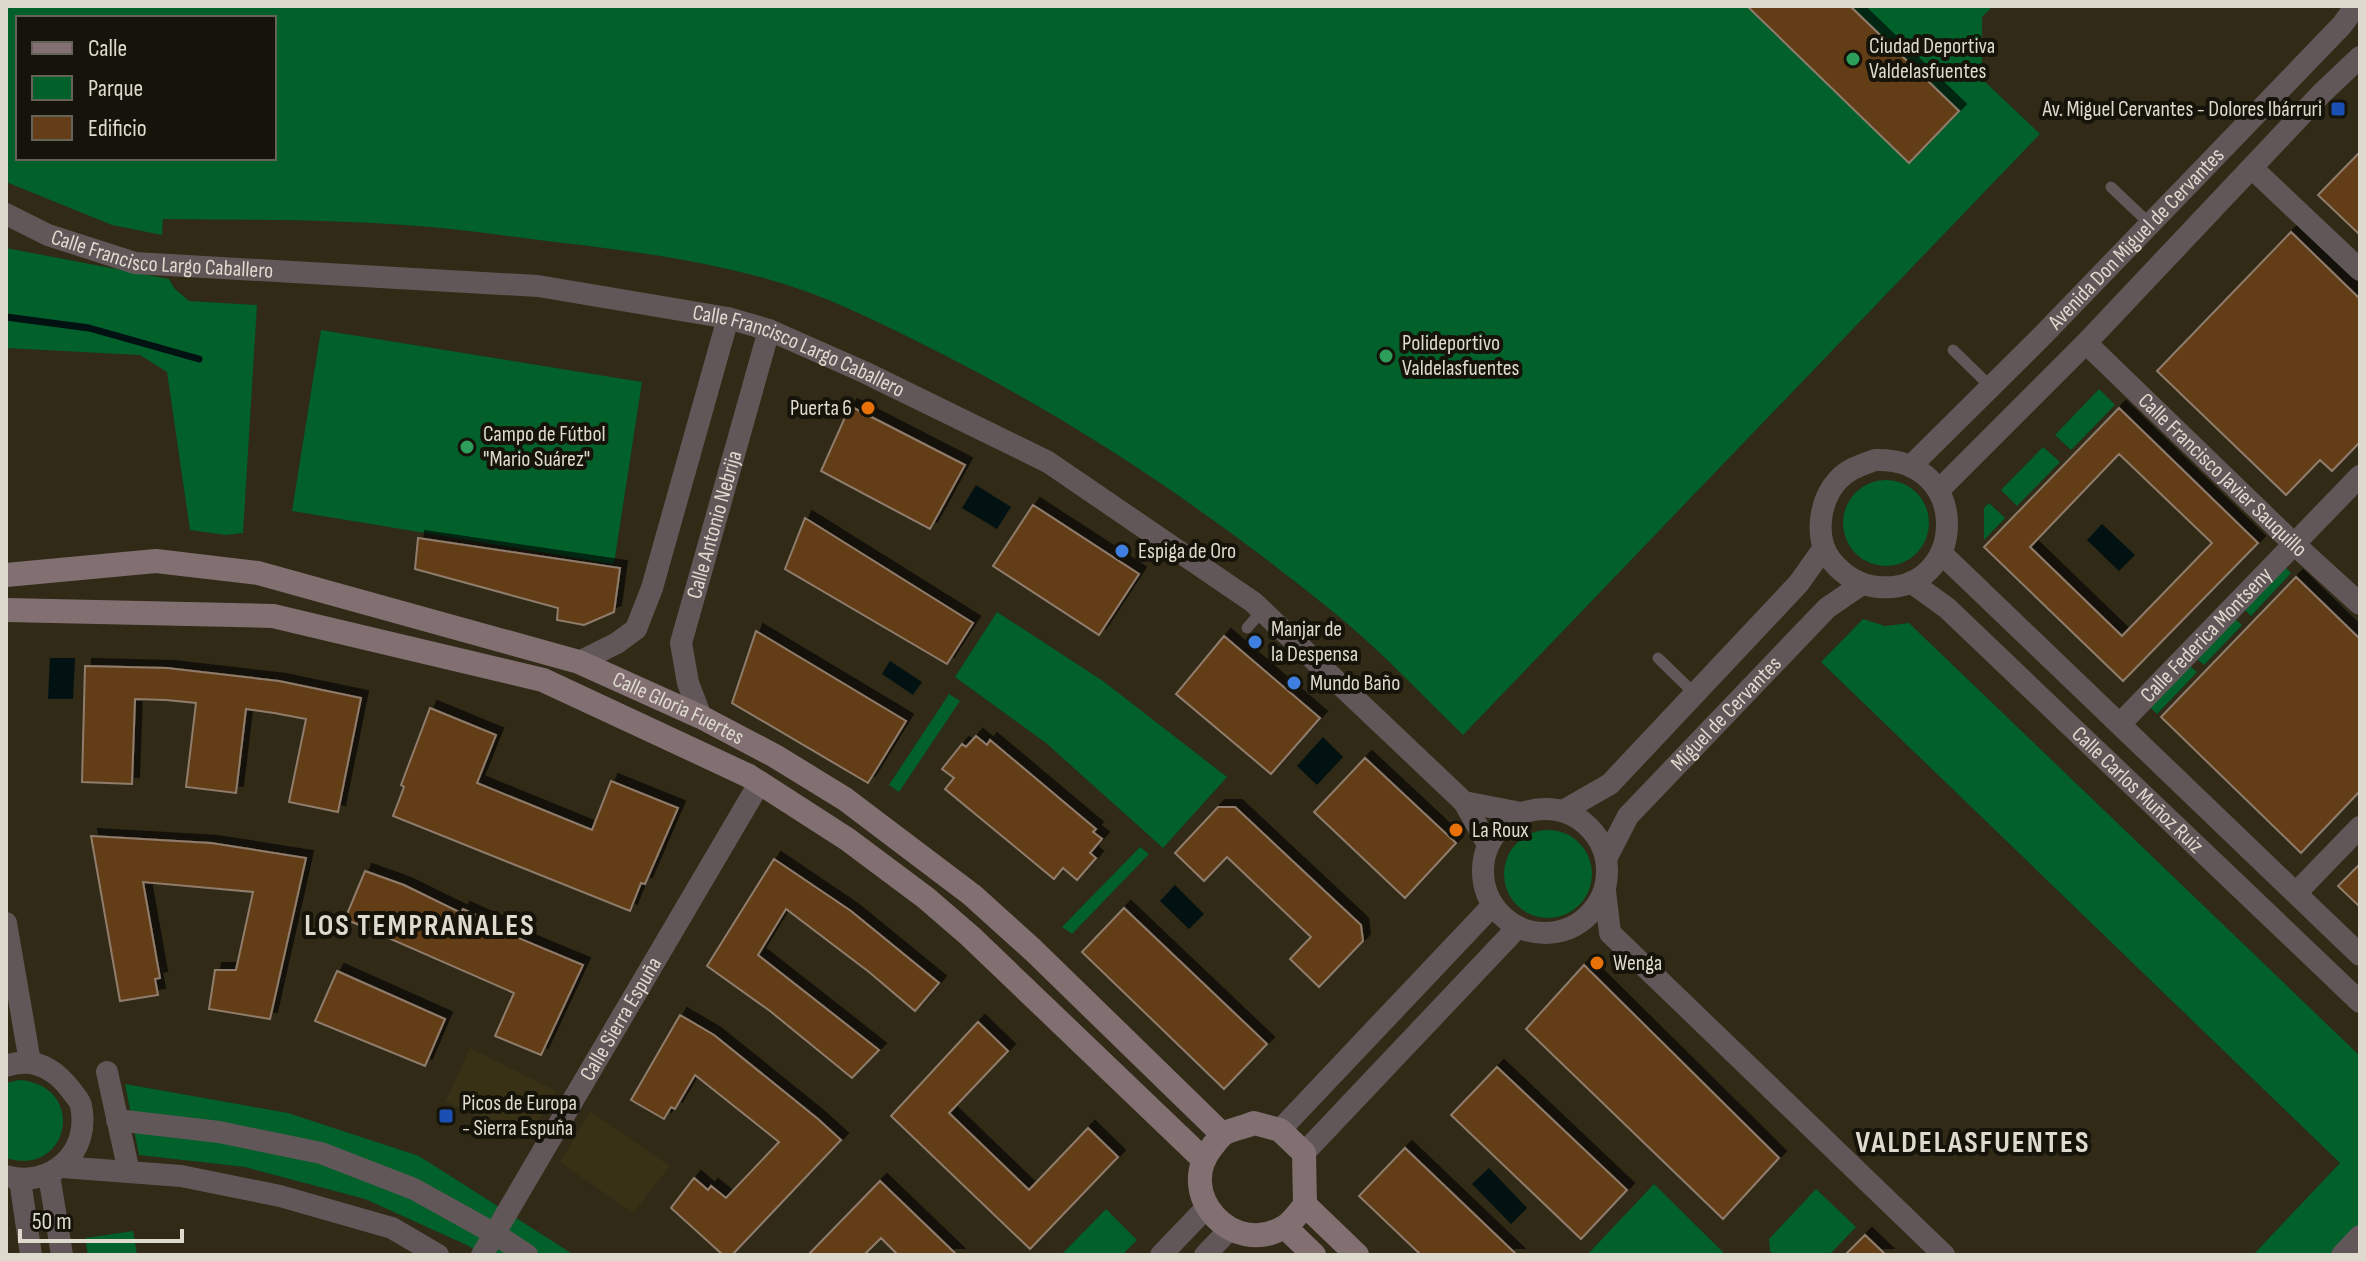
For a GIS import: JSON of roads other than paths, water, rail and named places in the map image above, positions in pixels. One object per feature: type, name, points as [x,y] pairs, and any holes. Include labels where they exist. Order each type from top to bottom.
[{"type":"main road","name":"Calle Gloria Fuertes","points":[[6,575],[156,561],[258,573],[579,662],[701,717],[775,756],[845,799],[972,895],[1222,1134]]},
{"type":"main road","name":"Calle Gloria Fuertes","points":[[6,610],[273,616],[543,680],[760,782],[847,839],[926,898],[1013,975],[1203,1159]]},
{"type":"main road","points":[[1254,1123],[1280,1130],[1304,1153],[1305,1205],[1285,1227],[1260,1236],[1229,1230],[1206,1208],[1199,1180],[1203,1159],[1222,1134],[1254,1123]]},
{"type":"main road","points":[[1305,1205],[1357,1255]]},
{"type":"main road","points":[[1285,1227],[1314,1255]]},
{"type":"street","name":"Avenida Don Miguel de Cervantes","points":[[1911,466],[2150,224],[2342,25],[2356,6]]},
{"type":"street","name":"Avenida Don Miguel de Cervantes","points":[[1939,490],[2086,343],[2360,57]]},
{"type":"street","points":[[2252,168],[2360,270]]},
{"type":"street","name":"Calle Francisco Largo Caballero","points":[[6,214],[48,235],[135,263],[538,286],[728,318],[769,330],[864,372],[1048,462],[1253,602],[1254,620],[1464,802],[1488,845]]},
{"type":"street","name":"Calle Antonio Nebrija","points":[[579,662],[617,643],[636,629],[652,588],[728,318]]},
{"type":"street","name":"Calle Antonio Nebrija","points":[[701,717],[688,683],[681,643],[769,330]]},
{"type":"street","name":"Calle Francisco Javier Sauquillo","points":[[2086,343],[2360,604]]},
{"type":"street","points":[[1875,460],[1890,460],[1924,473],[1939,490],[1947,510],[1948,532],[1941,553],[1929,569],[1911,582],[1895,587],[1862,584],[1839,569],[1823,549],[1822,508],[1837,481],[1854,467],[1875,460]]},
{"type":"street","name":"Calle Federica Montseny","points":[[2120,724],[2360,476]]},
{"type":"street","name":"Miguel de Cervantes","points":[[1563,811],[1610,784],[1799,583],[1823,549]]},
{"type":"street","name":"Calle Carlos Muñoz Ruiz","points":[[1941,553],[2360,955]]},
{"type":"street","name":"Calle Carlos Muñoz Ruiz","points":[[1911,582],[1947,608],[2360,1002]]},
{"type":"street","name":"Miguel de Cervantes","points":[[1607,857],[1628,816],[1827,608],[1862,584]]},
{"type":"street","name":"Calle Sierra Espuña","points":[[482,1255],[760,782]]},
{"type":"street","points":[[1464,802],[1521,813]]},
{"type":"street","points":[[1610,933],[1538,933],[1518,927],[1504,917],[1493,905],[1483,879],[1488,845],[1502,825],[1521,813],[1542,808],[1563,811],[1591,829],[1607,857],[1605,891],[1610,933],[1944,1255]]},
{"type":"street","points":[[2296,893],[2360,827]]},
{"type":"street","points":[[1564,931],[1589,916],[1605,891]]},
{"type":"street","points":[[1280,1130],[1493,905]]},
{"type":"street","points":[[6,923],[30,1062]]},
{"type":"street","points":[[1304,1153],[1518,927]]},
{"type":"street","points":[[6,1066],[30,1062],[57,1072],[81,1104],[81,1137],[56,1171],[62,1255]]},
{"type":"street","points":[[107,1072],[129,1172]]},
{"type":"street","points":[[117,1120],[219,1132],[321,1153],[414,1189],[527,1255]]},
{"type":"street","points":[[31,1255],[13,1178],[56,1171],[181,1176],[280,1196],[392,1228],[438,1255]]},
{"type":"street","points":[[1161,1255],[1206,1208]]},
{"type":"street","points":[[1205,1255],[1229,1230]]},
{"type":"street","points":[[2342,1255],[2360,1236]]},
{"type":"lane","points":[[2111,187],[2150,224]]},
{"type":"lane","points":[[1953,350],[1991,387]]},
{"type":"lane","points":[[1658,658],[1695,694]]},
{"type":"waterway","points":[[6,317],[89,328],[199,359]]},
{"type":"place","name":"Ciudad Deportiva Valdelasfuentes","points":[[1853,59]]},
{"type":"place","name":"Av. Miguel Cervantes - Dolores Ibárruri","points":[[2338,109]]},
{"type":"place","name":"Polideportivo Valdelasfuentes","points":[[1386,356]]},
{"type":"place","name":"Puerta 6","points":[[868,408]]},
{"type":"place","name":"Campo de Fútbol \"Mario Suárez\"","points":[[467,447]]},
{"type":"place","name":"Espiga de Oro","points":[[1122,551]]},
{"type":"place","name":"Manjar de la Despensa","points":[[1255,642]]},
{"type":"place","name":"Mundo Baño","points":[[1294,683]]},
{"type":"place","name":"La Roux","points":[[1456,830]]},
{"type":"place","name":"Wenga","points":[[1597,963]]},
{"type":"place","name":"Picos de Europa - Sierra Espuña","points":[[446,1116]]},
{"type":"district","name":"LOS TEMPRANALES","points":[[420,926]]},
{"type":"district","name":"VALDELASFUENTES","points":[[1973,1143]]}]
